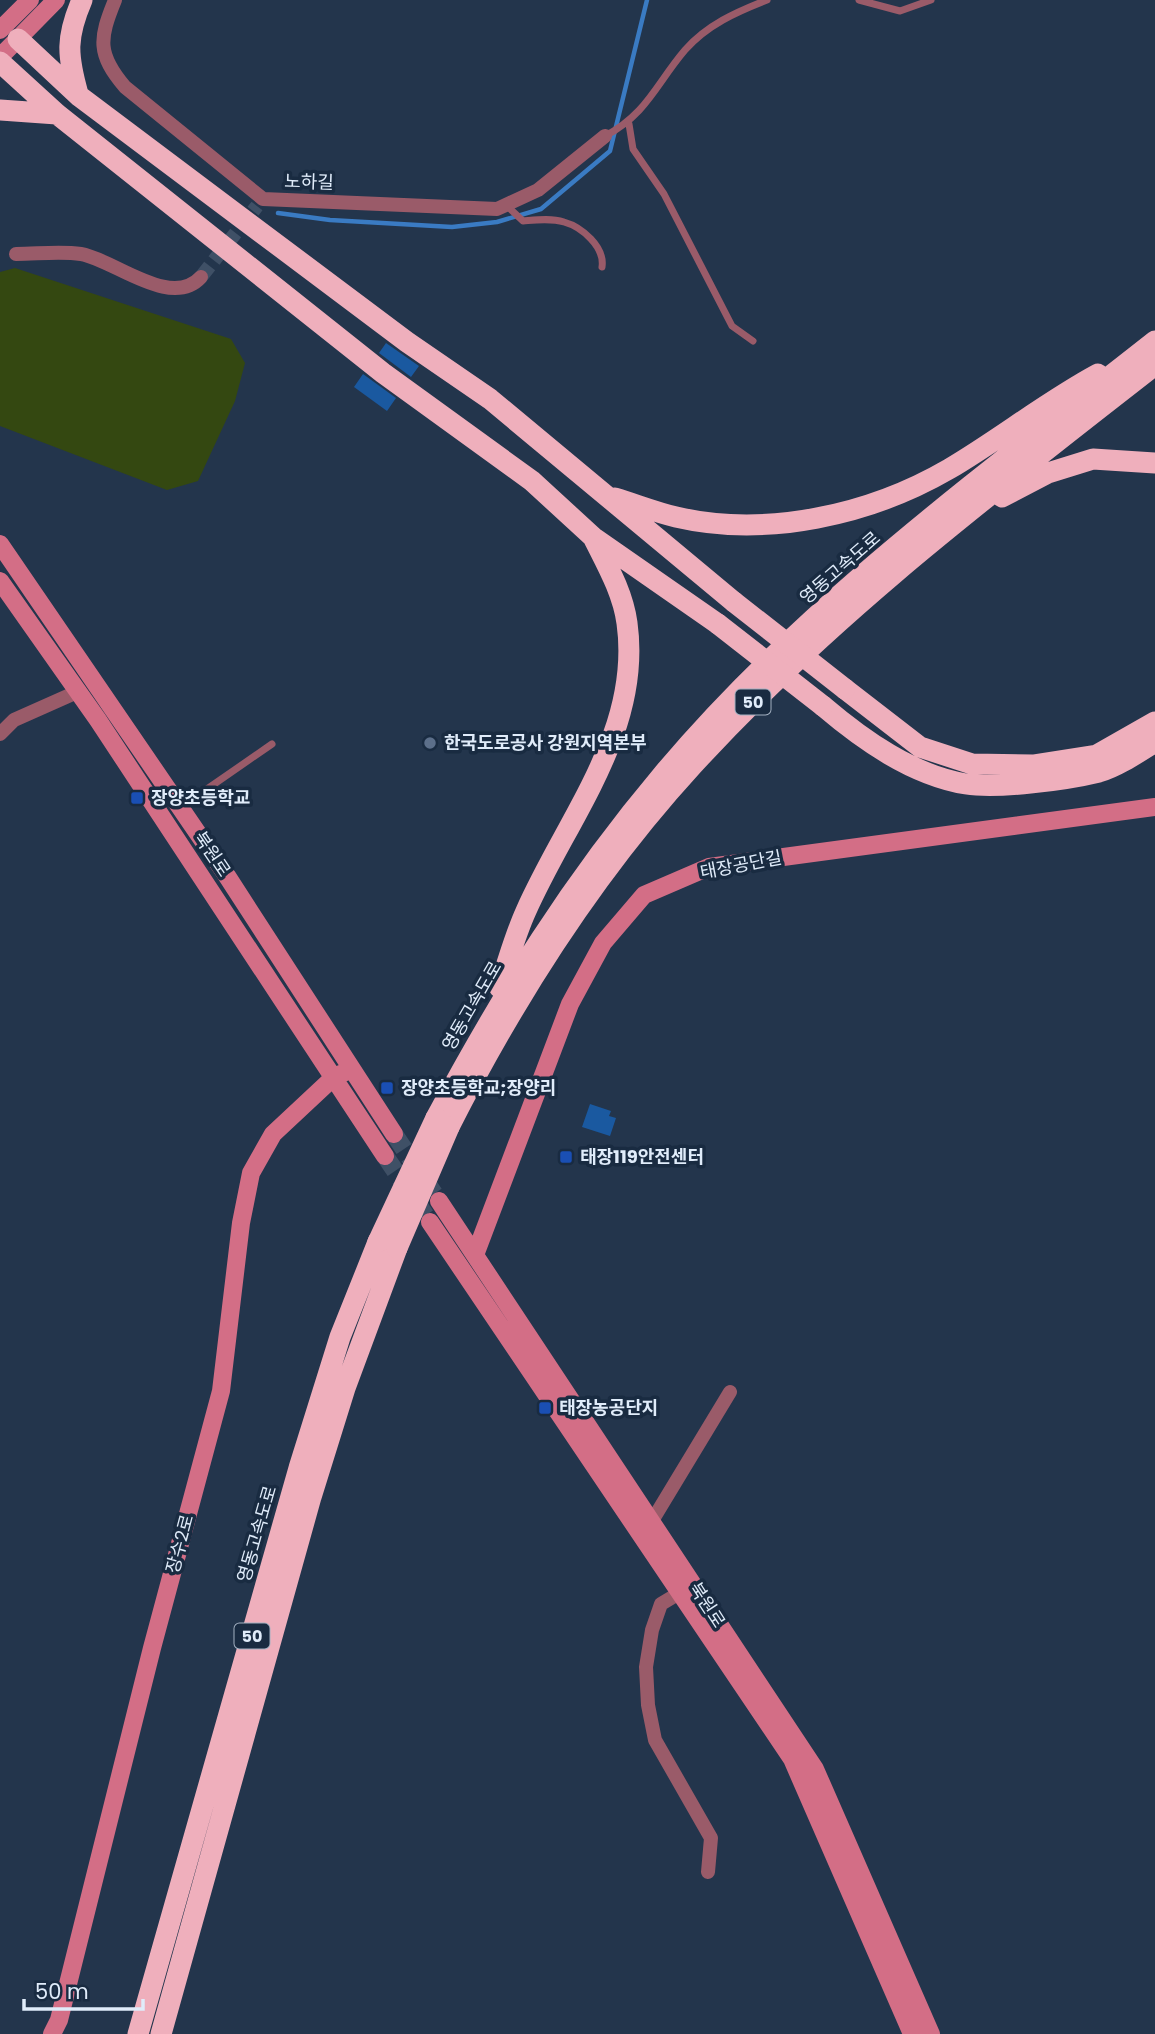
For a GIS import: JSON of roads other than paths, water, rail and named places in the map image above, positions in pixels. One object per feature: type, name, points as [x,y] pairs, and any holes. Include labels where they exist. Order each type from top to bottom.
[{"type":"highway","points":[[79,96],[68,58],[71,26],[82,0]]},
{"type":"highway","points":[[8,32],[79,96],[407,342],[490,399],[734,602],[920,747],[972,764],[1033,765],[1097,755],[1155,722]]},
{"type":"highway","points":[[0,60],[57,114],[383,373],[532,481],[593,537],[718,624],[854,733],[906,763],[967,784],[1034,782],[1101,771],[1155,742]]},
{"type":"highway","points":[[0,110],[57,114]]},
{"type":"highway","points":[[605,495],[677,517],[726,524],[814,519],[854,510],[947,470],[1068,390],[1152,351]]},
{"type":"highway","name":"영동고속도로","points":[[442,1122],[526,985],[630,841],[691,767],[755,699],[848,612],[1152,351]]},
{"type":"highway","name":"영동고속도로","points":[[138,2034],[299,1468],[340,1337],[387,1245],[484,1027],[548,923],[601,852],[665,772],[737,694],[903,542],[1152,351]]},
{"type":"highway","points":[[951,525],[1048,473],[1093,459],[1155,463]]},
{"type":"highway","points":[[484,1027],[526,911],[607,754],[623,707],[628,665],[627,622],[615,580],[593,537]]},
{"type":"highway","name":"영동고속도로","points":[[161,2034],[311,1497],[387,1245]]},
{"type":"street","points":[[0,60],[8,32],[30,0]]},
{"type":"street","points":[[8,32],[56,0]]},
{"type":"street","name":"노하길","points":[[116,0],[104,27],[102,48],[108,68],[125,88],[260,202],[497,209],[538,190],[605,136]]},
{"type":"street","points":[[16,254],[80,254],[103,259],[120,271],[167,287],[190,286],[201,277]]},
{"type":"street","name":"북원로","points":[[0,544],[180,808],[394,1134]]},
{"type":"street","name":"북원로","points":[[0,580],[385,1156]]},
{"type":"street","points":[[0,734],[13,720],[77,692]]},
{"type":"street","name":"태장공단길","points":[[475,1255],[570,1004],[603,943],[645,895],[709,867],[1155,807]]},
{"type":"street","points":[[162,821],[180,808]]},
{"type":"street","name":"장수2로","points":[[52,2034],[59,2020],[152,1648],[221,1391],[251,1173],[273,1134],[334,1077],[352,1069]]},
{"type":"street","name":"북원로","points":[[439,1201],[645,1526],[681,1592],[801,1774],[912,2034]]},
{"type":"street","name":"북원로","points":[[430,1222],[815,1769],[932,2034]]},
{"type":"street","points":[[459,1265],[475,1255]]},
{"type":"street","points":[[645,1526],[730,1392]]},
{"type":"street","points":[[681,1592],[661,1604],[652,1630],[646,1667],[648,1705],[655,1740],[711,1838],[708,1872]]},
{"type":"lane","points":[[605,136],[627,125],[686,49],[725,16],[767,0]]},
{"type":"lane","points":[[859,0],[900,11],[931,0]]},
{"type":"lane","points":[[627,125],[634,149],[664,194],[732,326],[753,341]]},
{"type":"lane","points":[[508,206],[523,221],[562,221],[579,229],[594,242],[603,259],[602,267]]},
{"type":"lane","points":[[180,808],[272,744]]},
{"type":"waterway","points":[[278,213],[330,220],[452,227],[497,222],[541,209],[610,151],[647,0]]},
{"type":"tunnel","points":[[201,277],[257,206]]},
{"type":"tunnel","points":[[394,1134],[439,1201]]},
{"type":"tunnel","points":[[385,1156],[430,1222]]},
{"type":"place","name":"한국도로공사 강원지역본부","points":[[430,743]]},
{"type":"place","name":"장양초등학교","points":[[137,798]]},
{"type":"place","name":"장양초등학교;장양리","points":[[387,1088]]},
{"type":"place","name":"태장119안전센터","points":[[566,1157]]},
{"type":"place","name":"태장농공단지","points":[[545,1408]]}]
